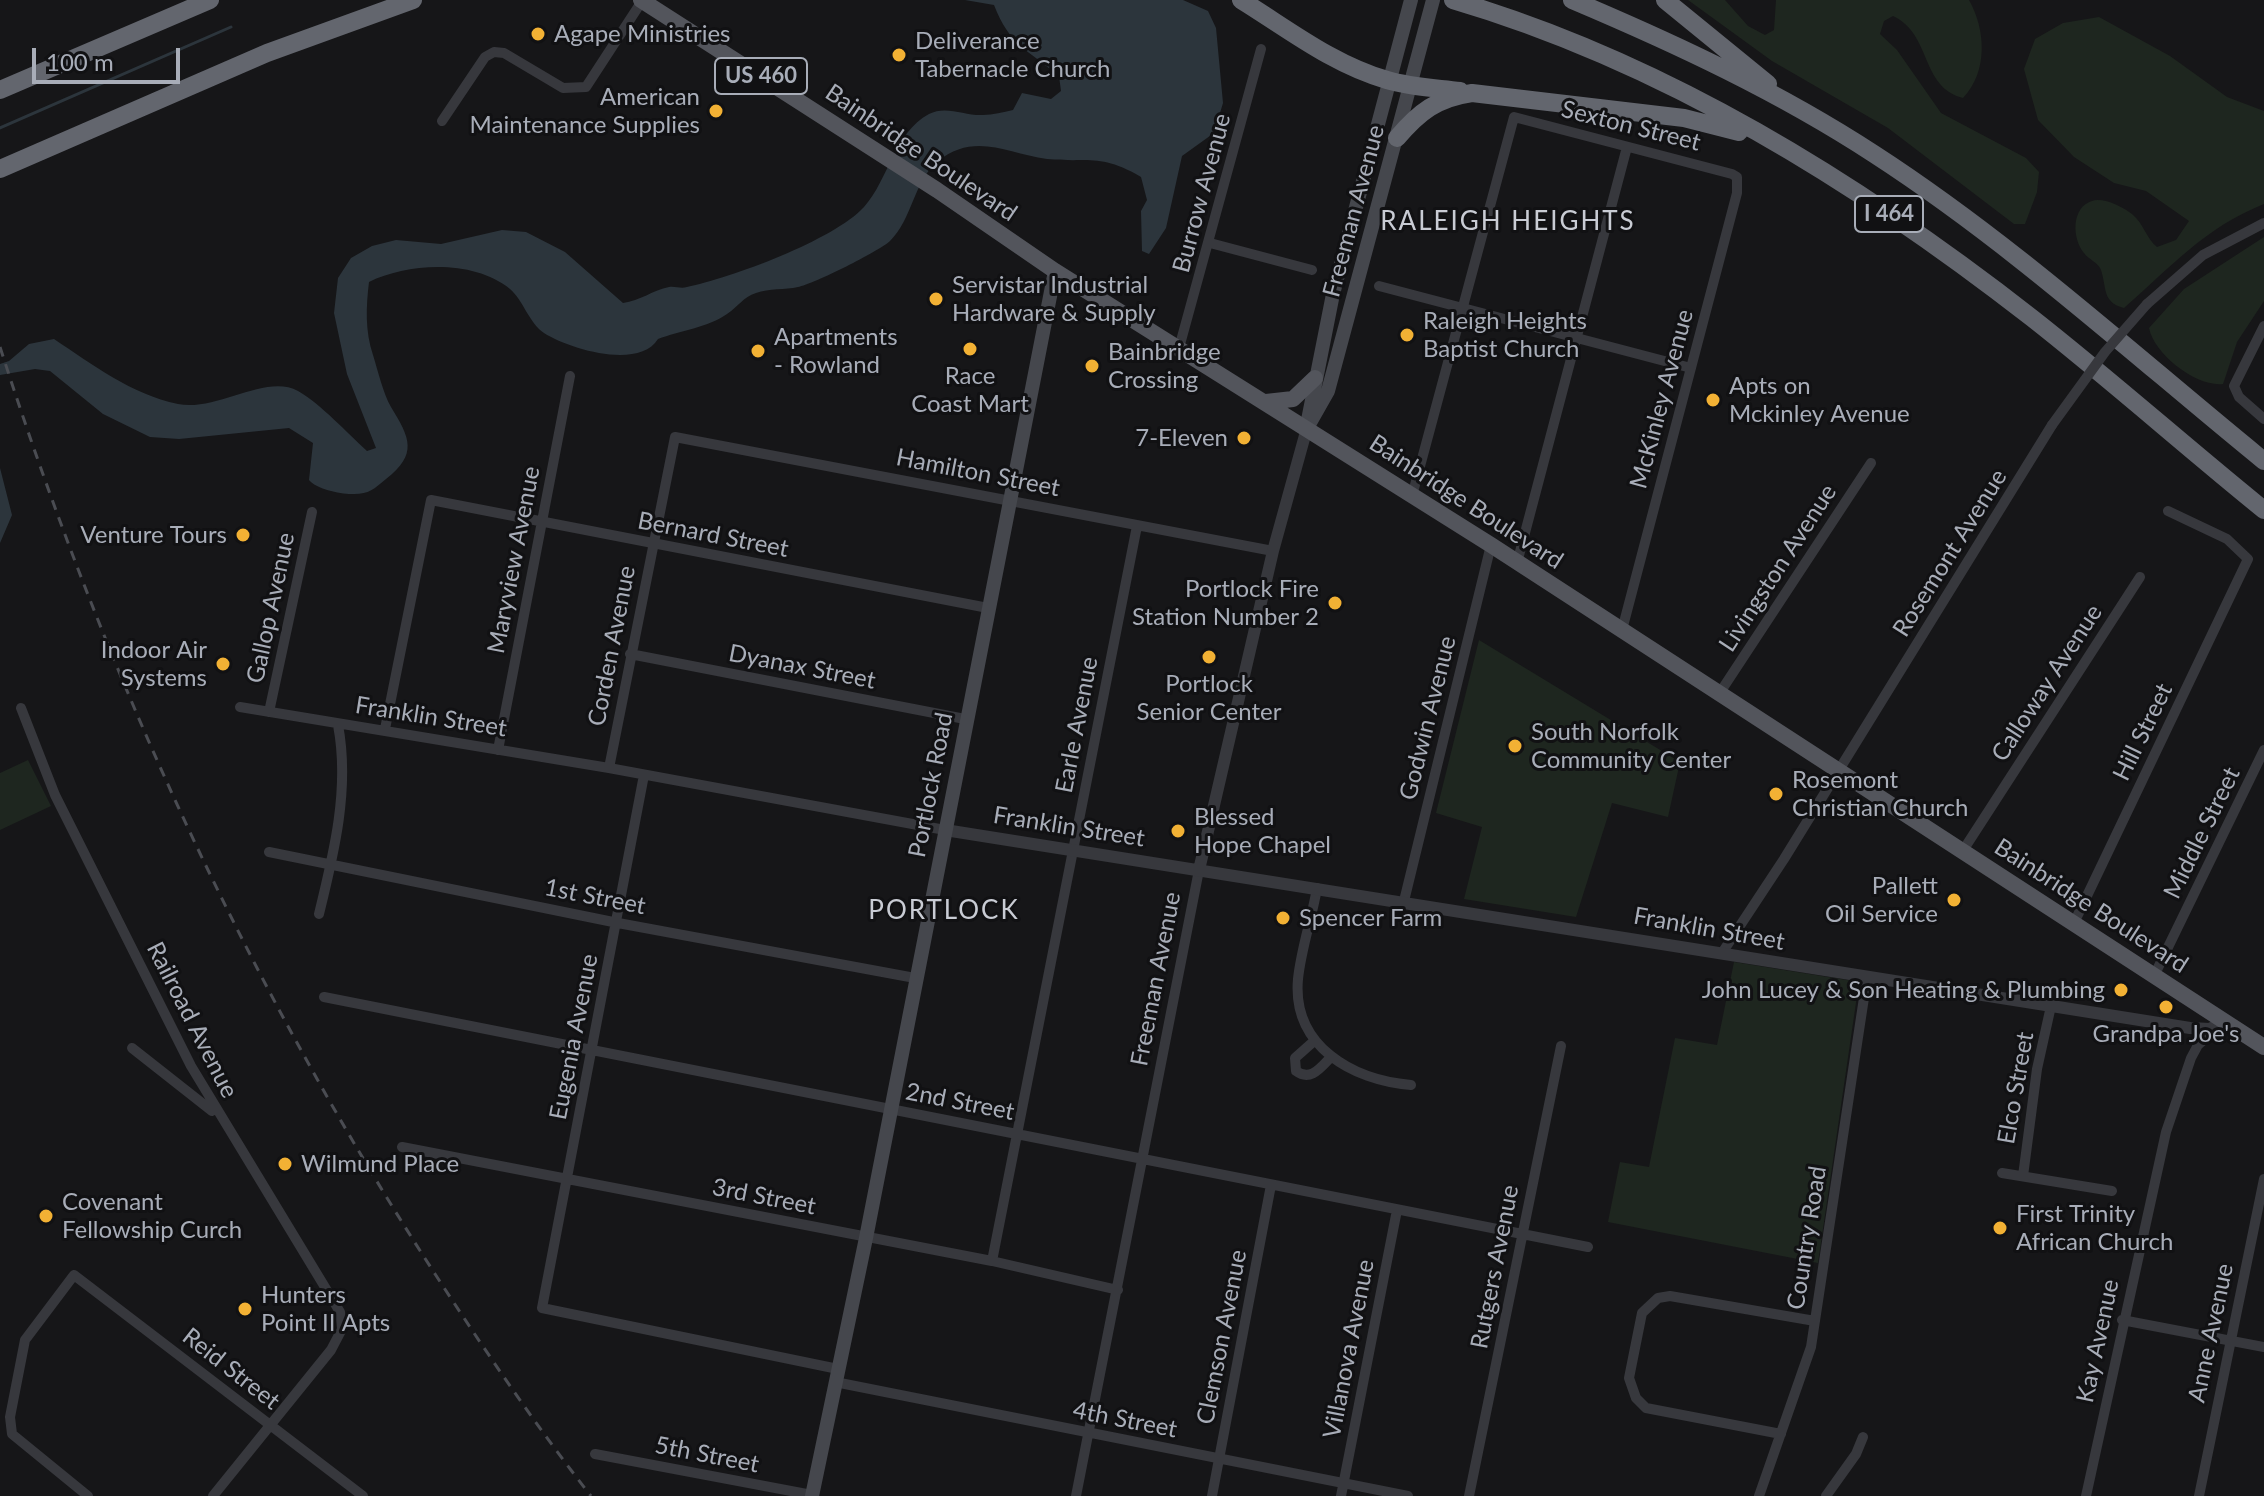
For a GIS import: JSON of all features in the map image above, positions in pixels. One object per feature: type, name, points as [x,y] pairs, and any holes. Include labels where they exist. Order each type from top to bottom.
[{"type":"highway","points":[[0,90],[210,0]]},
{"type":"highway","points":[[0,169],[267,53],[413,0]]},
{"type":"highway","points":[[1241,0],[1341,63],[1390,81],[1684,118],[1728,129],[1798,155]]},
{"type":"highway","name":"I 464","points":[[1572,0],[1689,52],[1798,108],[1874,154],[1967,218],[2264,461]]},
{"type":"highway","points":[[1665,0],[1798,108]]},
{"type":"highway","name":"I 464","points":[[1457,1],[1621,65],[1798,155],[1920,235],[2029,316],[2264,510]]},
{"type":"highway","points":[[1397,138],[1425,108],[1441,99],[1472,93]]},
{"type":"main road","name":"Bainbridge Boulevard","points":[[642,0],[937,190],[1055,271],[1491,545],[2264,1047]]},
{"type":"main road","name":"Freeman Avenue","points":[[1307,428],[1333,294],[1411,0]]},
{"type":"main road","name":"Freeman Avenue","points":[[1307,428],[1328,391],[1433,0]]},
{"type":"main road","name":"Portlock Road","points":[[812,1495],[866,1238],[1055,271]]},
{"type":"main road","points":[[1265,402],[1293,399],[1315,378]]},
{"type":"street","points":[[442,121],[485,57],[494,52],[504,53],[563,88],[586,87],[642,0]]},
{"type":"street","name":"Burrow Avenue","points":[[1179,348],[1261,49]]},
{"type":"street","name":"Sexton Street","points":[[1461,310],[1514,117],[1723,170],[1737,177]]},
{"type":"street","points":[[1517,563],[1627,147]]},
{"type":"street","name":"McKinley Avenue","points":[[1622,630],[1737,193],[1737,177]]},
{"type":"street","name":"Rosemont Avenue","points":[[1722,953],[1839,771],[2052,425],[2105,352],[2147,304],[2203,255],[2264,223]]},
{"type":"street","points":[[1210,243],[1312,270]]},
{"type":"street","points":[[1379,286],[1691,368]]},
{"type":"street","points":[[1412,496],[1461,310]]},
{"type":"street","points":[[2264,326],[2234,386],[2239,397],[2264,419]]},
{"type":"street","name":"Maryview Avenue","points":[[498,750],[570,376]]},
{"type":"street","name":"Freeman Avenue","points":[[1076,1496],[1199,870],[1273,551],[1307,428]]},
{"type":"street","name":"Hamilton Street","points":[[675,437],[1009,498],[1273,551]]},
{"type":"street","name":"Corden Avenue","points":[[609,768],[675,437]]},
{"type":"street","name":"Livingston Avenue","points":[[1719,694],[1871,463]]},
{"type":"street","name":"Bernard Street","points":[[385,729],[431,500],[988,608]]},
{"type":"street","name":"Hill Street","points":[[2074,923],[2248,559],[2227,539],[2168,511]]},
{"type":"street","name":"Gallop Avenue","points":[[269,712],[312,512]]},
{"type":"street","name":"Earle Avenue","points":[[992,1261],[1137,526]]},
{"type":"street","name":"Godwin Avenue","points":[[1404,901],[1491,545]]},
{"type":"street","name":"Calloway Avenue","points":[[1962,852],[2140,577]]},
{"type":"street","name":"Dyanax Street","points":[[630,654],[965,719]]},
{"type":"street","name":"Franklin Street","points":[[240,707],[609,768],[945,830],[1404,901],[1867,978],[2190,1028],[2210,1029],[2224,1021]]},
{"type":"street","name":"Railroad Avenue","points":[[21,708],[55,795],[220,1117],[340,1312],[342,1329],[337,1339],[270,1425]]},
{"type":"street","points":[[319,914],[332,863],[344,769],[338,725]]},
{"type":"street","name":"Middle Street","points":[[2154,976],[2264,750]]},
{"type":"street","name":"Eugenia Avenue","points":[[542,1308],[644,775]]},
{"type":"street","name":"1st Street","points":[[269,852],[618,923],[915,978]]},
{"type":"street","points":[[1317,888],[1298,978],[1300,1011],[1313,1042],[1331,1057],[1376,1079],[1411,1085]]},
{"type":"street","name":"Country Road","points":[[1759,1496],[1811,1347],[1867,978]]},
{"type":"street","name":"2nd Street","points":[[324,997],[1588,1247]]},
{"type":"street","name":"Elco Street","points":[[2023,1176],[2035,1080],[2051,1006]]},
{"type":"street","name":"Kay Avenue","points":[[2086,1496],[2122,1320],[2166,1132],[2198,1045],[2224,1021]]},
{"type":"street","points":[[1313,1042],[1295,1058],[1296,1071],[1306,1076],[1313,1074],[1331,1057]]},
{"type":"street","name":"Rutgers Avenue","points":[[1469,1496],[1561,1046]]},
{"type":"street","points":[[132,1048],[220,1117]]},
{"type":"street","name":"3rd Street","points":[[402,1147],[992,1261],[1118,1290]]},
{"type":"street","points":[[2002,1173],[2112,1191]]},
{"type":"street","name":"Anne Avenue","points":[[2199,1496],[2264,1179]]},
{"type":"street","name":"Clemson Avenue","points":[[1212,1496],[1271,1185]]},
{"type":"street","name":"Villanova Avenue","points":[[1341,1496],[1397,1210]]},
{"type":"street","name":"Reid Street","points":[[88,1496],[12,1434],[10,1417],[25,1340],[74,1275],[363,1496]]},
{"type":"street","points":[[1781,1434],[1646,1408],[1636,1398],[1629,1378],[1642,1313],[1658,1298],[1670,1296],[1815,1321]]},
{"type":"street","name":"4th Street","points":[[542,1308],[1088,1434],[1408,1496]]},
{"type":"street","points":[[2122,1320],[2264,1347]]},
{"type":"street","points":[[213,1496],[270,1425]]},
{"type":"street","points":[[1826,1496],[1856,1454],[1863,1437]]},
{"type":"street","name":"5th Street","points":[[595,1454],[812,1495]]},
{"type":"shaded area","points":[[965,0],[1183,0],[1208,11],[1216,28],[1223,103],[1214,133],[1182,156],[1166,228],[1149,254],[1142,251],[1141,211],[1147,200],[1141,177],[1115,165],[1094,160],[1047,159],[978,146],[951,153],[929,170],[897,232],[890,241],[873,252],[806,285],[751,295],[720,318],[658,339],[649,348],[636,353],[603,354],[555,339],[539,329],[510,289],[478,273],[440,267],[385,276],[369,282],[367,310],[370,346],[383,389],[408,445],[403,462],[396,470],[375,488],[359,494],[330,491],[309,480],[313,443],[289,428],[179,439],[150,437],[103,414],[50,371],[35,369],[0,375],[0,364],[9,361],[29,344],[54,339],[128,386],[178,404],[208,403],[271,387],[298,391],[325,411],[367,451],[376,448],[347,374],[334,313],[338,278],[351,258],[372,246],[396,240],[441,244],[502,230],[526,232],[565,252],[623,303],[657,290],[685,288],[706,282],[781,256],[830,232],[864,207],[900,144],[917,122],[929,114],[942,110],[994,114],[1013,110],[1022,93],[1051,99],[1061,91],[1059,76],[1013,38],[994,5]]},
{"type":"shaded area","points":[[1688,0],[1725,0],[1748,26],[1765,35],[1774,30],[1776,0],[1969,0],[1979,24],[1982,50],[1977,76],[1963,98],[1939,83],[1905,24],[1893,16],[1884,21],[1880,34],[1897,50],[1941,113],[2026,158],[2039,172],[2037,192],[2025,224],[2014,224],[1888,128],[1772,61]]},
{"type":"shaded area","points":[[2099,17],[2170,56],[2227,97],[2264,111],[2264,204],[2206,237],[2124,308],[2112,302],[2106,294],[2100,267],[2080,247],[2076,224],[2080,210],[2085,204],[2097,200],[2118,206],[2136,218],[2157,247],[2176,240],[2189,221],[2146,191],[2114,183],[2074,157],[2038,120],[2024,69],[2035,39],[2063,23]]},
{"type":"shaded area","points":[[2264,237],[2264,301],[2237,342],[2223,384],[2201,380],[2167,358],[2149,328],[2184,289]]},
{"type":"shaded area","points":[[0,468],[12,515],[0,543]]},
{"type":"shaded area","points":[[1479,640],[1680,762],[1668,817],[1612,803],[1576,917],[1464,899],[1482,827],[1436,813]]},
{"type":"shaded area","points":[[28,760],[51,806],[0,830],[0,773]]},
{"type":"shaded area","points":[[1734,962],[1859,982],[1818,1263],[1608,1222],[1620,1162],[1649,1167],[1675,1038],[1717,1045]]},
{"type":"waterway","points":[[0,128],[231,27]]},
{"type":"railway","points":[[0,347],[86,590],[187,827],[244,942],[304,1056],[437,1277],[512,1388],[591,1496]]},
{"type":"place","name":"Agape Ministries","points":[[538,34]]},
{"type":"place","name":"Deliverance Tabernacle Church","points":[[899,55]]},
{"type":"place","name":"American Maintenance Supplies","points":[[716,111]]},
{"type":"place","name":"Servistar Industrial Hardware & Supply","points":[[936,299]]},
{"type":"place","name":"Raleigh Heights Baptist Church","points":[[1407,335]]},
{"type":"place","name":"Race Coast Mart","points":[[970,349]]},
{"type":"place","name":"Apartments - Rowland","points":[[758,351]]},
{"type":"place","name":"Bainbridge Crossing","points":[[1092,366]]},
{"type":"place","name":"Apts on Mckinley Avenue","points":[[1713,400]]},
{"type":"place","name":"7-Eleven","points":[[1244,438]]},
{"type":"place","name":"Venture Tours","points":[[243,535]]},
{"type":"place","name":"Portlock Fire Station Number 2","points":[[1335,603]]},
{"type":"place","name":"Portlock Senior Center","points":[[1209,657]]},
{"type":"place","name":"Indoor Air Systems","points":[[223,664]]},
{"type":"place","name":"South Norfolk Community Center","points":[[1515,746]]},
{"type":"place","name":"Rosemont Christian Church","points":[[1776,794]]},
{"type":"place","name":"Blessed Hope Chapel","points":[[1178,831]]},
{"type":"place","name":"Pallett Oil Service","points":[[1954,900]]},
{"type":"place","name":"Spencer Farm","points":[[1283,918]]},
{"type":"place","name":"John Lucey & Son Heating & Plumbing","points":[[2121,990]]},
{"type":"place","name":"Grandpa Joe's","points":[[2166,1007]]},
{"type":"place","name":"Wilmund Place","points":[[285,1164]]},
{"type":"place","name":"Covenant Fellowship Curch","points":[[46,1216]]},
{"type":"place","name":"First Trinity African Church","points":[[2000,1228]]},
{"type":"place","name":"Hunters Point II Apts","points":[[245,1309]]},
{"type":"district","name":"RALEIGH HEIGHTS","points":[[1508,222]]},
{"type":"district","name":"PORTLOCK","points":[[944,911]]}]
